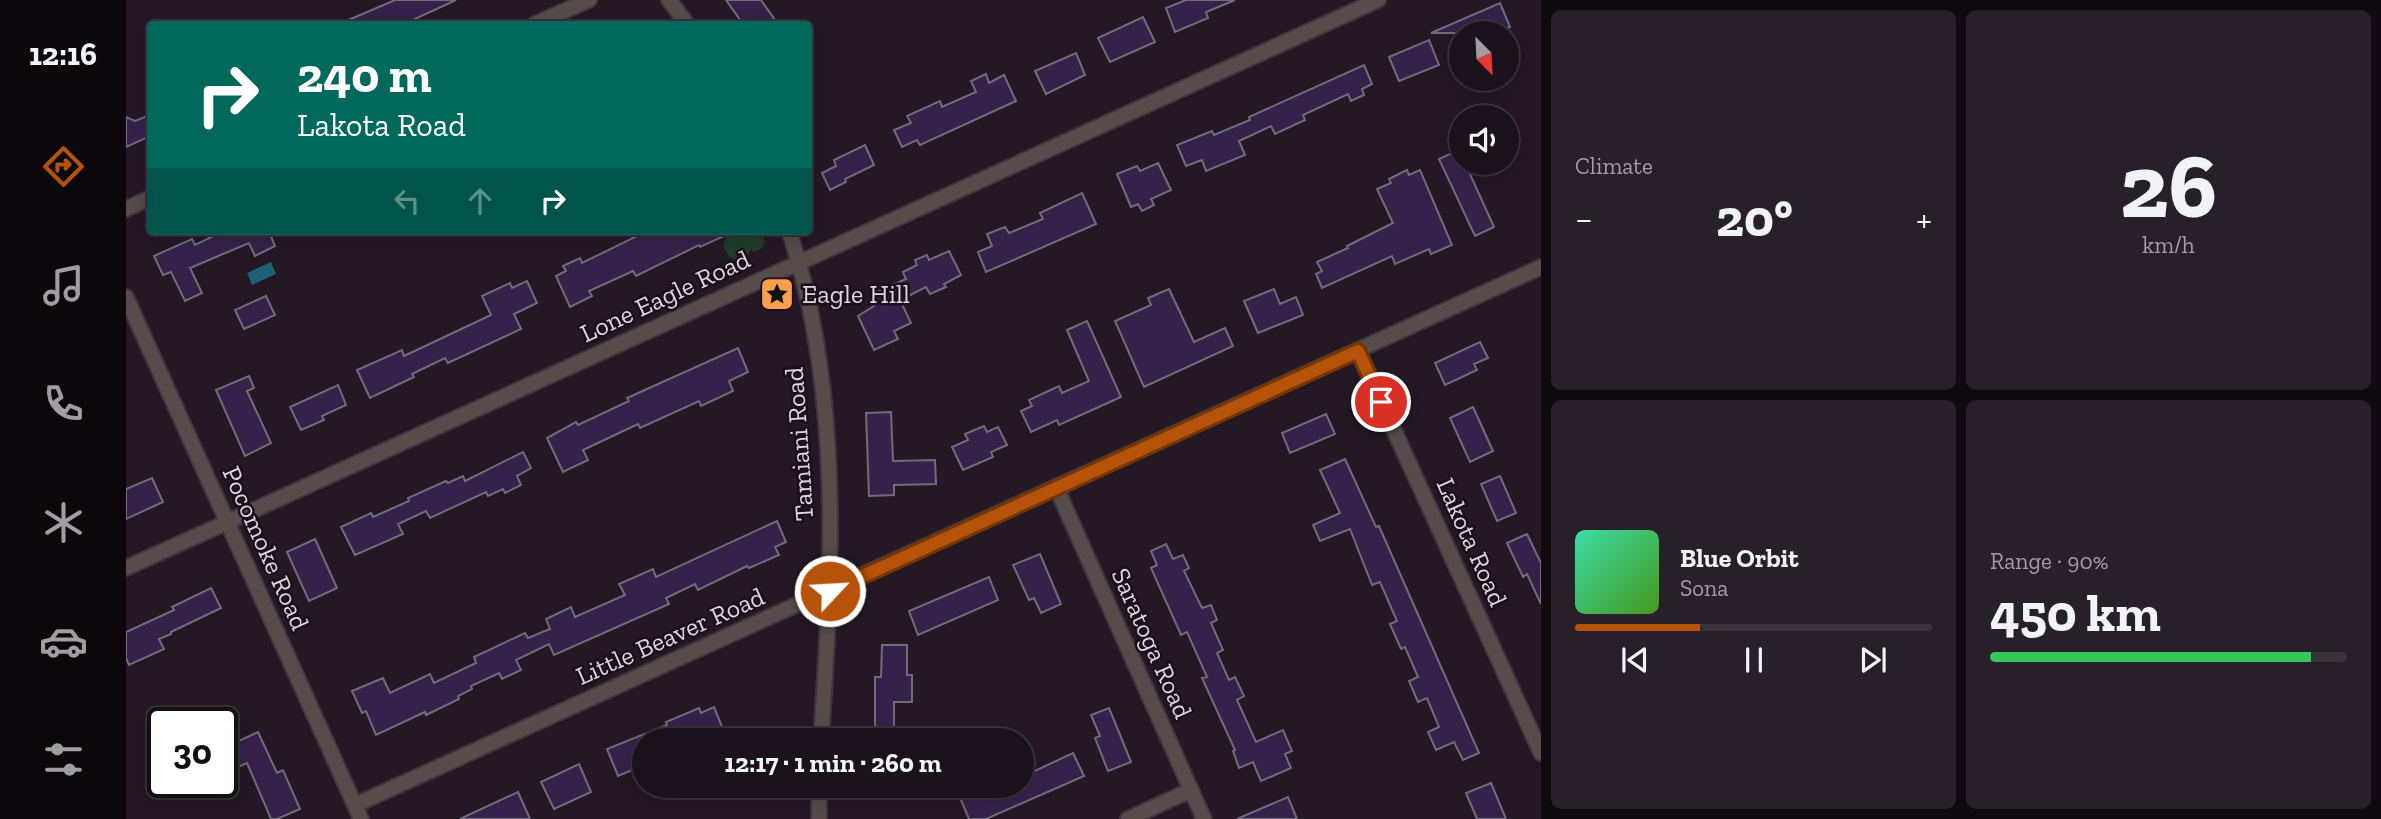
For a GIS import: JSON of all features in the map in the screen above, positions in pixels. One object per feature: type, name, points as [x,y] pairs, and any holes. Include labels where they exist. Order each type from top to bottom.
[{"type":"street","points":[[542,21],[589,0]]},
{"type":"street","points":[[669,0],[685,21]]},
{"type":"street","name":"Lone Eagle Road","points":[[126,568],[1378,0]]},
{"type":"street","points":[[126,209],[147,199]]},
{"type":"street","name":"Tamiani Road","points":[[790,235],[809,301],[822,386],[827,450],[830,591],[822,728]]},
{"type":"street","name":"Little Beaver Road","points":[[355,805],[1541,267]]},
{"type":"street","name":"Pocomoke Road","points":[[126,297],[361,819]]},
{"type":"street","name":"Lakota Road","points":[[1358,351],[1541,753]]},
{"type":"street","name":"Saratoga Road","points":[[1056,487],[1204,819]]},
{"type":"street","points":[[1128,819],[1191,790]]},
{"type":"street","points":[[819,798],[819,819]]},
{"type":"green space","points":[[762,235],[765,242],[761,249],[749,251],[749,254],[737,260],[729,257],[723,245],[726,237]]},
{"type":"water","points":[[271,262],[276,274],[252,285],[247,273]]},
{"type":"building","points":[[395,0],[456,0],[410,21],[346,21]]},
{"type":"building","points":[[726,0],[761,0],[776,21],[741,21]]},
{"type":"building","points":[[1186,0],[1235,0],[1206,12],[1208,18],[1175,32],[1166,8]]},
{"type":"building","points":[[1500,3],[1508,21],[1459,21]]},
{"type":"building","points":[[1143,17],[1155,42],[1110,62],[1098,38]]},
{"type":"building","points":[[1449,25],[1449,33],[1431,33]]},
{"type":"building","points":[[1429,40],[1439,65],[1399,81],[1389,57]]},
{"type":"building","points":[[1076,53],[1085,75],[1046,94],[1035,71]]},
{"type":"building","points":[[1364,65],[1372,84],[1362,89],[1364,95],[1351,101],[1348,94],[1303,115],[1305,120],[1275,134],[1271,126],[1239,141],[1245,155],[1206,171],[1202,160],[1186,166],[1177,145],[1212,131],[1214,135],[1250,120],[1249,117]]},
{"type":"building","points":[[986,74],[989,83],[1004,75],[1016,101],[920,145],[917,140],[902,147],[894,130],[911,123],[907,116],[940,101],[942,107],[976,92],[971,81]]},
{"type":"building","points":[[147,116],[147,137],[126,147],[126,117],[135,121]]},
{"type":"building","points":[[865,145],[874,165],[845,179],[846,182],[830,190],[822,173],[836,166],[834,160]]},
{"type":"building","points":[[1449,154],[1449,175],[1470,175],[1494,227],[1475,236],[1439,159]]},
{"type":"building","points":[[1158,163],[1171,190],[1151,199],[1154,205],[1142,211],[1138,204],[1131,207],[1117,174],[1137,166],[1140,171]]},
{"type":"building","points":[[1407,170],[1409,175],[1420,170],[1452,245],[1431,254],[1429,249],[1395,264],[1392,256],[1322,288],[1316,274],[1322,271],[1317,262],[1393,223],[1377,189],[1391,183],[1389,179]]},
{"type":"building","points":[[1082,193],[1096,224],[986,272],[978,252],[992,246],[987,234],[1005,227],[1009,233],[1043,219],[1040,213]]},
{"type":"building","points":[[216,235],[270,235],[275,246],[255,256],[249,243],[190,268],[202,293],[185,301],[171,272],[163,275],[154,256],[192,239],[195,245]]},
{"type":"building","points":[[639,235],[726,235],[700,247],[699,245],[636,276],[633,271],[589,291],[592,296],[570,307],[556,276],[566,271],[563,266],[580,258],[582,263]]},
{"type":"building","points":[[949,251],[961,275],[944,284],[946,287],[930,294],[926,287],[900,300],[911,323],[894,331],[898,339],[874,350],[858,316],[877,304],[872,294],[906,279],[903,272],[917,265],[915,260],[927,255],[929,260]]},
{"type":"building","points":[[527,281],[537,303],[514,314],[521,329],[448,363],[445,358],[412,374],[414,377],[370,398],[357,370],[402,350],[404,356],[491,315],[482,296],[510,283],[512,288]]},
{"type":"building","points":[[1169,289],[1194,342],[1225,328],[1233,346],[1144,387],[1115,321],[1151,305],[1148,298]]},
{"type":"building","points":[[1274,289],[1280,304],[1296,297],[1303,315],[1258,333],[1244,301]]},
{"type":"building","points":[[266,296],[275,315],[244,329],[235,310]]},
{"type":"building","points":[[1087,321],[1121,397],[1059,425],[1057,420],[1031,432],[1021,411],[1032,406],[1029,400],[1059,386],[1062,393],[1089,381],[1067,330]]},
{"type":"building","points":[[1480,342],[1488,358],[1474,364],[1477,370],[1445,385],[1435,363]]},
{"type":"building","points":[[738,348],[748,372],[729,381],[733,391],[701,406],[699,401],[640,428],[638,424],[583,450],[588,460],[563,472],[547,438],[576,422],[578,425],[629,401],[627,398]]},
{"type":"building","points":[[249,376],[254,388],[247,391],[271,443],[245,456],[216,390]]},
{"type":"building","points":[[338,385],[346,405],[322,416],[324,420],[301,430],[290,407]]},
{"type":"building","points":[[1473,407],[1493,451],[1470,462],[1450,418]]},
{"type":"building","points":[[891,412],[893,461],[935,460],[936,484],[894,485],[894,495],[869,496],[866,413]]},
{"type":"building","points":[[1326,414],[1335,434],[1290,453],[1282,433]]},
{"type":"building","points":[[984,426],[987,432],[998,427],[1007,445],[991,452],[993,457],[963,470],[952,447],[968,440],[965,434]]},
{"type":"building","points":[[523,452],[531,468],[517,476],[521,485],[505,493],[503,489],[488,496],[486,492],[430,518],[426,511],[398,524],[403,534],[355,555],[341,527],[371,513],[373,517],[446,481],[448,483],[463,476],[465,481]]},
{"type":"building","points":[[1345,459],[1376,527],[1379,526],[1479,753],[1463,760],[1454,742],[1436,750],[1428,732],[1439,727],[1427,698],[1418,702],[1409,681],[1418,677],[1405,647],[1401,649],[1390,624],[1397,621],[1380,582],[1372,585],[1350,529],[1320,541],[1313,525],[1340,513],[1320,470]]},
{"type":"building","points":[[1500,476],[1516,513],[1497,521],[1481,484]]},
{"type":"building","points":[[152,478],[163,502],[126,519],[126,489]]},
{"type":"building","points":[[777,521],[786,542],[775,547],[779,555],[749,568],[747,566],[698,590],[695,584],[666,598],[669,604],[554,655],[549,644],[516,660],[521,670],[502,679],[499,673],[471,686],[472,689],[458,696],[459,699],[376,735],[366,711],[362,713],[352,691],[383,678],[390,693],[430,674],[434,683],[476,663],[474,657],[525,633],[528,638],[550,629],[546,619],[571,607],[575,617],[625,595],[619,584],[653,569],[656,577]]},
{"type":"building","points":[[1527,534],[1541,563],[1541,604],[1527,574],[1523,577],[1507,543]]},
{"type":"building","points":[[315,539],[337,588],[309,601],[287,552]]},
{"type":"building","points":[[1166,544],[1173,559],[1183,555],[1189,568],[1184,571],[1202,608],[1211,605],[1217,620],[1211,623],[1223,650],[1217,653],[1229,680],[1235,677],[1244,696],[1237,700],[1256,742],[1283,730],[1292,751],[1285,754],[1291,768],[1261,781],[1253,762],[1239,768],[1233,751],[1235,750],[1202,678],[1207,677],[1187,632],[1181,635],[1151,568],[1157,565],[1151,551]]},
{"type":"building","points":[[1040,554],[1061,604],[1041,613],[1034,598],[1029,600],[1013,565]]},
{"type":"building","points":[[989,577],[998,600],[918,635],[909,611]]},
{"type":"building","points":[[211,588],[221,608],[159,639],[164,649],[129,665],[126,658],[126,632],[174,610],[172,607]]},
{"type":"building","points":[[882,645],[907,645],[907,675],[912,675],[912,702],[894,702],[894,728],[875,728],[875,677],[881,677]]},
{"type":"building","points":[[714,707],[723,728],[660,728],[667,725],[666,722],[699,708],[701,713]]},
{"type":"building","points":[[1109,708],[1131,762],[1108,771],[1095,738],[1100,736],[1091,715]]},
{"type":"building","points":[[258,732],[277,773],[283,770],[300,809],[271,819],[247,763],[238,767],[238,741]]},
{"type":"building","points":[[632,739],[632,770],[618,776],[607,749]]},
{"type":"building","points":[[1073,753],[1084,776],[1034,798],[1034,771]]},
{"type":"building","points":[[579,764],[591,792],[554,809],[541,782]]},
{"type":"building","points":[[1491,783],[1506,819],[1477,819],[1466,793]]},
{"type":"building","points":[[518,792],[530,819],[460,819]]},
{"type":"building","points":[[1288,797],[1297,819],[1237,819]]},
{"type":"building","points":[[1034,798],[986,819],[969,819],[961,800]]},
{"type":"place","name":"Eagle Hill","points":[[777,294]]},
{"type":"route","points":[[830,591],[1358,351],[1381,402]]}]
